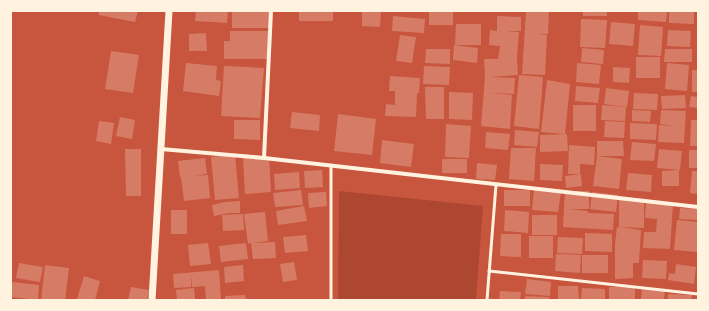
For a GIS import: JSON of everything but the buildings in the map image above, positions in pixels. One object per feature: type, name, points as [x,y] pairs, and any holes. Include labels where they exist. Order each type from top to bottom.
[{"type":"street","points":[[152,300],[169,11]]},
{"type":"street","points":[[264,158],[271,11]]},
{"type":"street","points":[[161,149],[264,158],[698,207]]},
{"type":"lane","points":[[331,166],[331,300]]},
{"type":"lane","points":[[487,300],[496,185]]},
{"type":"lane","points":[[489,271],[698,294]]},
{"type":"shaded area","points":[[339,191],[483,206],[476,300],[338,300]]}]
